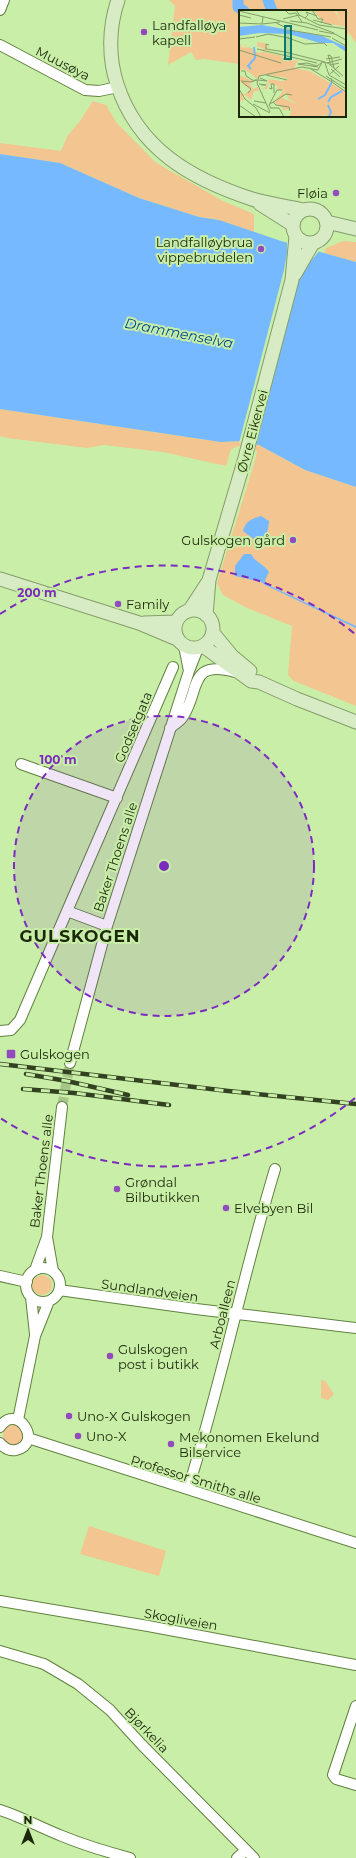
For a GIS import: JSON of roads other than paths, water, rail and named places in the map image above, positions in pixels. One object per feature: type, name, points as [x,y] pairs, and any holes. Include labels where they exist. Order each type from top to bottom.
[{"type":"main road","points":[[118,0],[114,16],[111,44],[113,68],[118,87],[122,100],[133,120],[158,149],[191,173],[215,185],[254,199],[303,210],[315,209],[321,212],[327,222],[326,234],[312,245],[306,243],[254,199]]},
{"type":"main road","points":[[295,234],[296,216],[303,210]]},
{"type":"main road","points":[[327,222],[356,229]]},
{"type":"main road","name":"Øvre Eikervei","points":[[206,615],[209,580],[246,458],[292,280],[295,234]]},
{"type":"main road","name":"Øvre Eikervei","points":[[292,280],[312,245]]},
{"type":"main road","points":[[0,579],[139,623],[181,643],[200,647],[251,681],[259,682],[356,722]]},
{"type":"main road","name":"Øvre Eikervei","points":[[189,611],[209,580]]},
{"type":"main road","points":[[181,643],[175,628],[176,622],[184,613],[189,611],[201,612],[211,620],[213,633],[223,647],[254,675],[259,682]]},
{"type":"main road","points":[[139,623],[176,622]]},
{"type":"main road","points":[[200,647],[211,638],[213,633]]},
{"type":"street","points":[[0,10],[4,0]]},
{"type":"street","name":"Muusøya","points":[[0,44],[85,90],[99,91],[118,87]]},
{"type":"street","name":"Baker Thoens alle","points":[[181,643],[189,671]]},
{"type":"street","name":"Baker Thoens alle","points":[[70,1063],[107,926],[189,671],[200,647]]},
{"type":"street","name":"Godsetgata","points":[[0,1031],[11,1030],[20,1020],[173,666]]},
{"type":"street","name":"Baker Thoens alle","points":[[170,728],[181,719],[186,710],[196,682],[203,672],[213,668],[223,668],[238,672]]},
{"type":"street","points":[[21,764],[117,798]]},
{"type":"street","points":[[67,911],[107,926]]},
{"type":"street","name":"Baker Thoens alle","points":[[35,1270],[47,1237],[62,1108]]},
{"type":"street","name":"Arboalleen","points":[[188,1489],[236,1313],[257,1229],[275,1169]]},
{"type":"street","name":"Baker Thoens alle","points":[[47,1237],[53,1271]]},
{"type":"street","points":[[18,1420],[35,1336],[49,1301],[57,1295],[59,1290],[58,1278],[53,1271],[44,1268],[35,1270],[28,1277],[26,1282],[28,1292],[31,1297],[35,1336]]},
{"type":"street","points":[[0,1276],[26,1282]]},
{"type":"street","name":"Sundlandveien","points":[[59,1290],[356,1328]]},
{"type":"street","points":[[31,1297],[40,1301],[49,1301]]},
{"type":"street","points":[[0,1427],[9,1420],[18,1420],[25,1426],[28,1438],[26,1443],[18,1449],[7,1449],[0,1443]]},
{"type":"street","name":"Professor Smiths alle","points":[[28,1438],[356,1543]]},
{"type":"street","name":"Skogliveien","points":[[0,1601],[356,1664]]},
{"type":"street","name":"Bjørkelia","points":[[0,1652],[44,1664],[78,1684],[100,1701],[142,1745],[196,1797],[241,1855],[254,1858]]},
{"type":"street","points":[[356,1706],[333,1776],[336,1779],[356,1785]]},
{"type":"street","points":[[0,1810],[18,1816],[83,1844],[130,1858]]},
{"type":"water","name":"Drammenselva","points":[[0,154],[60,163],[139,198],[199,217],[219,220],[281,241],[356,262],[356,487],[305,470],[259,445],[241,441],[221,442],[0,409]]},
{"type":"water","points":[[261,516],[269,521],[267,533],[259,543],[243,531],[249,521]]},
{"type":"water","points":[[244,554],[251,554],[269,572],[265,580],[266,584],[356,626],[356,628],[261,582],[235,576],[235,566]]},
{"type":"waterway","points":[[238,0],[238,7],[242,10]]},
{"type":"waterway","points":[[268,0],[272,10]]},
{"type":"tunnel","points":[[62,1107],[70,1063]]},
{"type":"railway","points":[[0,1064],[228,1091],[356,1104]]},
{"type":"railway","points":[[26,1074],[67,1081],[128,1095]]},
{"type":"railway","points":[[23,1089],[74,1093],[169,1105]]},
{"type":"place","name":"Landfalløya kapell","points":[[144,32]]},
{"type":"place","name":"Fløia","points":[[336,193]]},
{"type":"place","name":"Landfalløybrua vippebrudelen","points":[[261,249]]},
{"type":"place","name":"Gulskogen gård","points":[[293,540]]},
{"type":"place","name":"Family","points":[[118,604]]},
{"type":"place","name":"Gulskogen","points":[[11,1054]]},
{"type":"place","name":"Grøndal Bilbutikken","points":[[117,1189]]},
{"type":"place","name":"Elvebyen Bil","points":[[226,1208]]},
{"type":"place","name":"Gulskogen post i butikk","points":[[110,1356]]},
{"type":"place","name":"Uno-X Gulskogen","points":[[69,1416]]},
{"type":"place","name":"Uno-X","points":[[78,1436]]},
{"type":"place","name":"Mekonomen Ekelund Bilservice","points":[[171,1444]]},
{"type":"district","name":"GULSKOGEN","points":[[80,936]]}]
